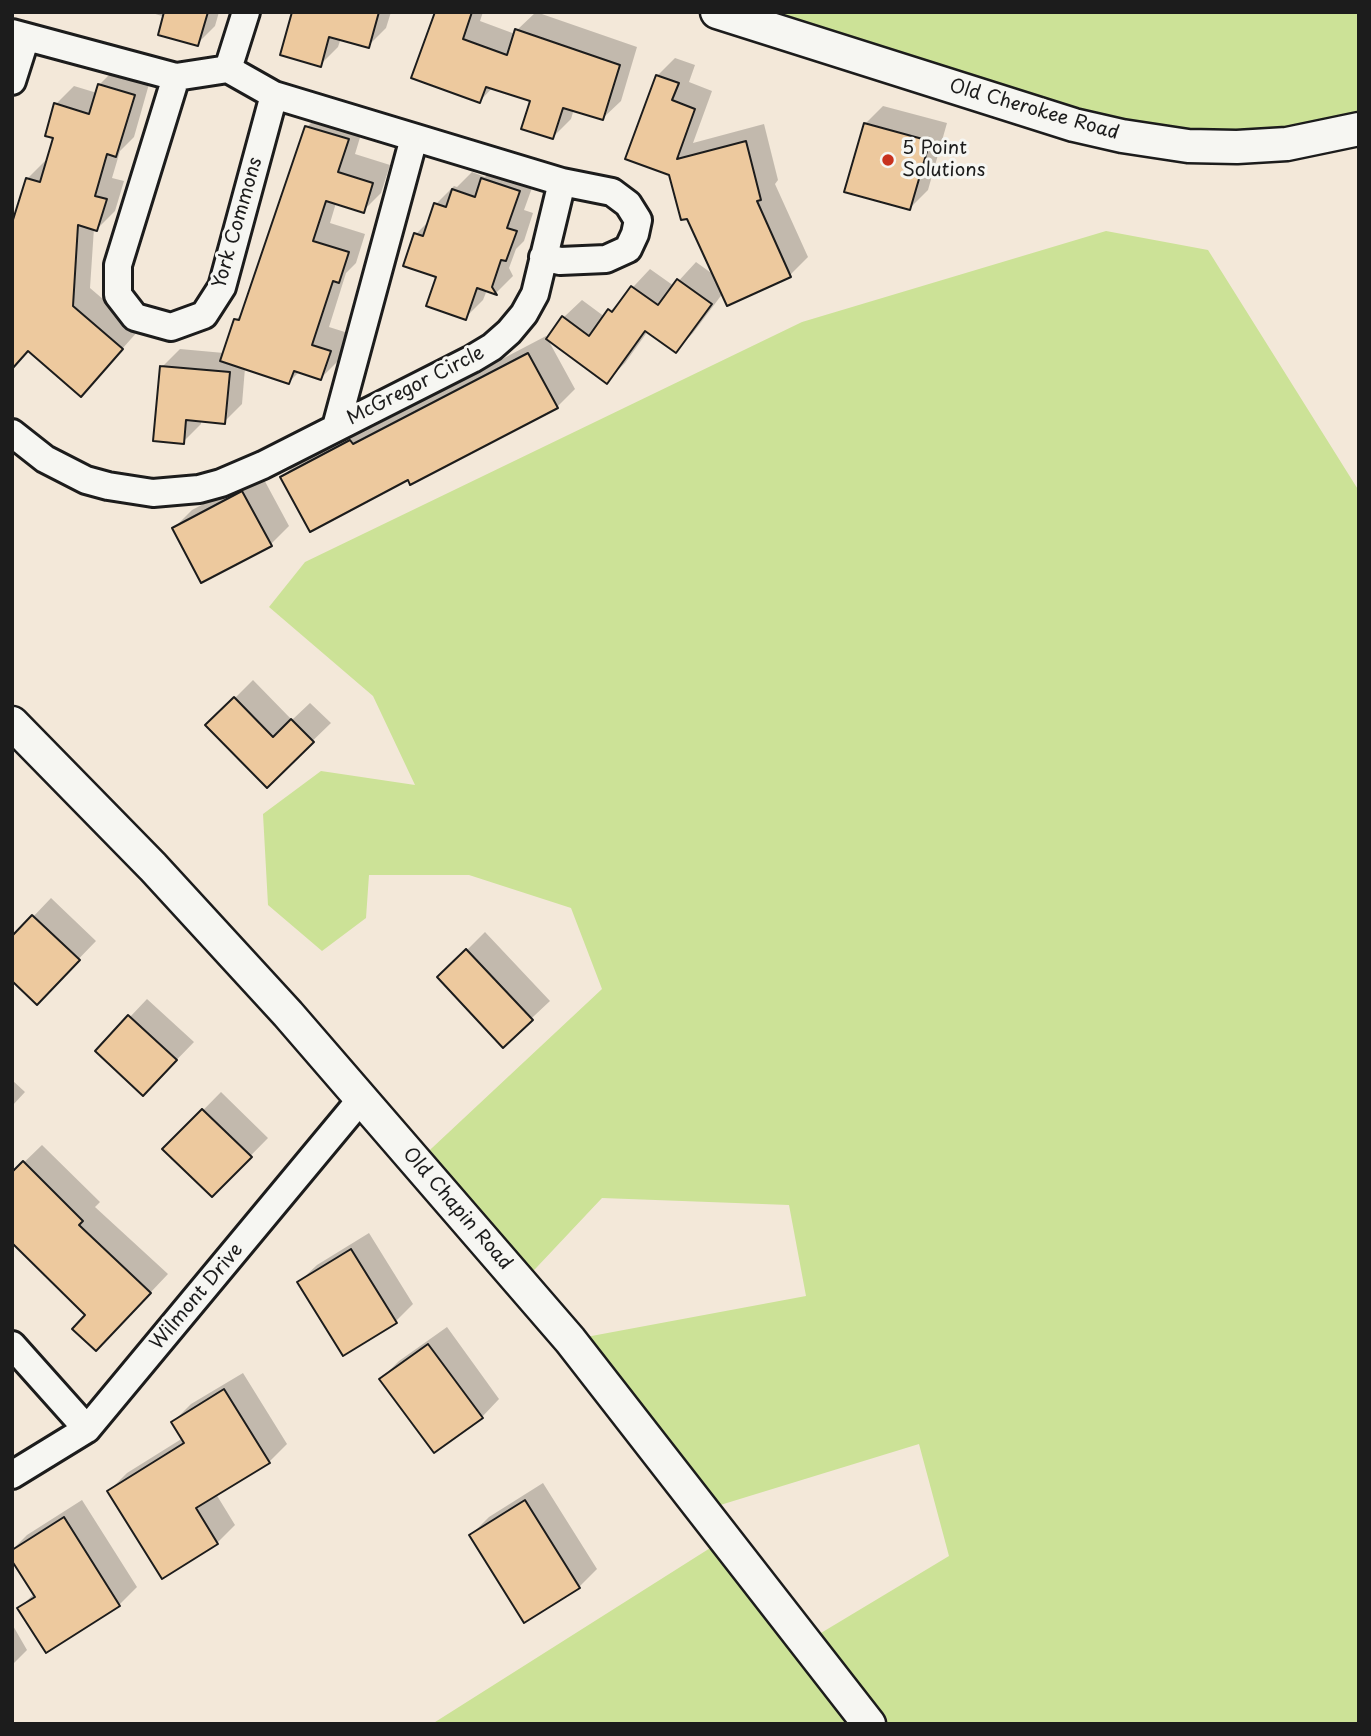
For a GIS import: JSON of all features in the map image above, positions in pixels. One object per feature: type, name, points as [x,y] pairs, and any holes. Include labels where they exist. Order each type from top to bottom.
[{"type":"street","points":[[228,69],[246,12]]},
{"type":"street","name":"Old Cherokee Road","points":[[717,12],[1074,125],[1122,136],[1188,146],[1237,147],[1287,144],[1359,129]]},
{"type":"street","points":[[12,81],[19,35],[176,77],[228,69],[274,95],[562,182],[612,192],[628,204],[638,220],[628,249],[606,259],[560,261],[543,257]]},
{"type":"street","name":"York Commons","points":[[176,77],[118,265],[118,295],[135,317],[171,327],[204,315],[222,287],[274,95]]},
{"type":"street","points":[[336,427],[414,138]]},
{"type":"street","name":"McGregor Circle","points":[[12,433],[45,459],[86,480],[131,491],[153,493],[199,489],[263,465],[492,347],[509,332],[524,314],[535,294],[562,182]]},
{"type":"street","name":"Old Chapin Road","points":[[12,723],[153,867],[288,1014],[570,1340],[869,1724]]},
{"type":"street","name":"Wilmont Drive","points":[[12,1475],[87,1429],[362,1098]]},
{"type":"street","points":[[12,1345],[87,1429]]},
{"type":"green space","points":[[717,12],[1359,12],[1359,129],[1188,146]]},
{"type":"green space","points":[[1106,231],[1208,250],[1359,491],[1359,1724],[432,1724],[726,1538],[806,1642],[949,1556],[919,1444],[704,1510],[570,1340],[806,1296],[789,1205],[602,1198],[521,1284],[417,1162],[602,989],[571,908],[469,875],[369,875],[366,918],[322,951],[268,905],[263,814],[321,771],[415,785],[373,696],[269,607],[305,562],[802,322]]},
{"type":"building","points":[[164,12],[208,12],[198,46],[158,35]]},
{"type":"building","points":[[292,12],[379,12],[369,48],[329,37],[321,67],[280,55]]},
{"type":"building","points":[[435,12],[472,12],[463,39],[507,55],[515,29],[620,65],[603,120],[563,108],[553,139],[521,129],[530,101],[486,87],[480,103],[411,78]]},
{"type":"building","points":[[656,75],[679,83],[672,100],[695,109],[677,159],[746,141],[761,200],[757,201],[791,277],[727,306],[687,219],[681,220],[669,175],[625,159]]},
{"type":"building","points":[[98,84],[135,95],[116,157],[107,154],[95,196],[107,199],[97,231],[78,225],[73,306],[123,349],[81,397],[28,351],[12,369],[12,223],[26,178],[40,182],[53,138],[45,136],[54,103],[89,114]]},
{"type":"building","points":[[864,123],[930,141],[910,210],[844,192]]},
{"type":"building","points":[[305,126],[349,139],[338,172],[373,183],[364,213],[326,201],[313,241],[349,252],[339,283],[333,281],[312,345],[331,351],[321,380],[294,371],[289,384],[220,361],[234,319],[239,320]]},
{"type":"building","points":[[481,178],[520,191],[507,228],[517,231],[506,261],[501,260],[492,287],[497,295],[477,288],[466,320],[426,306],[436,277],[403,266],[414,233],[423,236],[434,203],[446,207],[452,189],[475,197]]},
{"type":"building","points":[[677,279],[712,304],[676,353],[645,331],[607,384],[546,339],[562,316],[589,336],[608,309],[612,312],[631,286],[658,305]]},
{"type":"building","points":[[528,353],[558,408],[410,485],[408,480],[310,532],[280,477],[350,440],[353,444]]},
{"type":"building","points":[[160,366],[230,372],[225,424],[186,420],[184,444],[153,441]]},
{"type":"building","points":[[242,491],[272,546],[201,583],[172,528]]},
{"type":"building","points":[[234,697],[273,737],[291,719],[314,742],[267,788],[205,725]]},
{"type":"building","points":[[32,915],[80,960],[37,1005],[12,981],[12,936]]},
{"type":"building","points":[[466,949],[533,1020],[503,1048],[437,977]]},
{"type":"building","points":[[128,1015],[177,1060],[143,1096],[95,1051]]},
{"type":"building","points":[[202,1109],[252,1157],[212,1197],[162,1149]]},
{"type":"building","points":[[23,1161],[83,1221],[79,1225],[151,1293],[96,1351],[72,1329],[85,1315],[12,1243],[12,1172]]},
{"type":"building","points":[[351,1249],[397,1323],[343,1356],[297,1282]]},
{"type":"building","points":[[428,1344],[483,1418],[434,1453],[379,1379]]},
{"type":"building","points":[[224,1389],[270,1463],[196,1508],[218,1544],[162,1579],[107,1491],[184,1443],[171,1422]]},
{"type":"building","points":[[525,1500],[580,1588],[524,1623],[469,1535]]},
{"type":"building","points":[[64,1517],[120,1606],[46,1653],[17,1608],[35,1597],[12,1561],[12,1550]]},
{"type":"place","name":"5 Point Solutions","points":[[888,160]]}]
